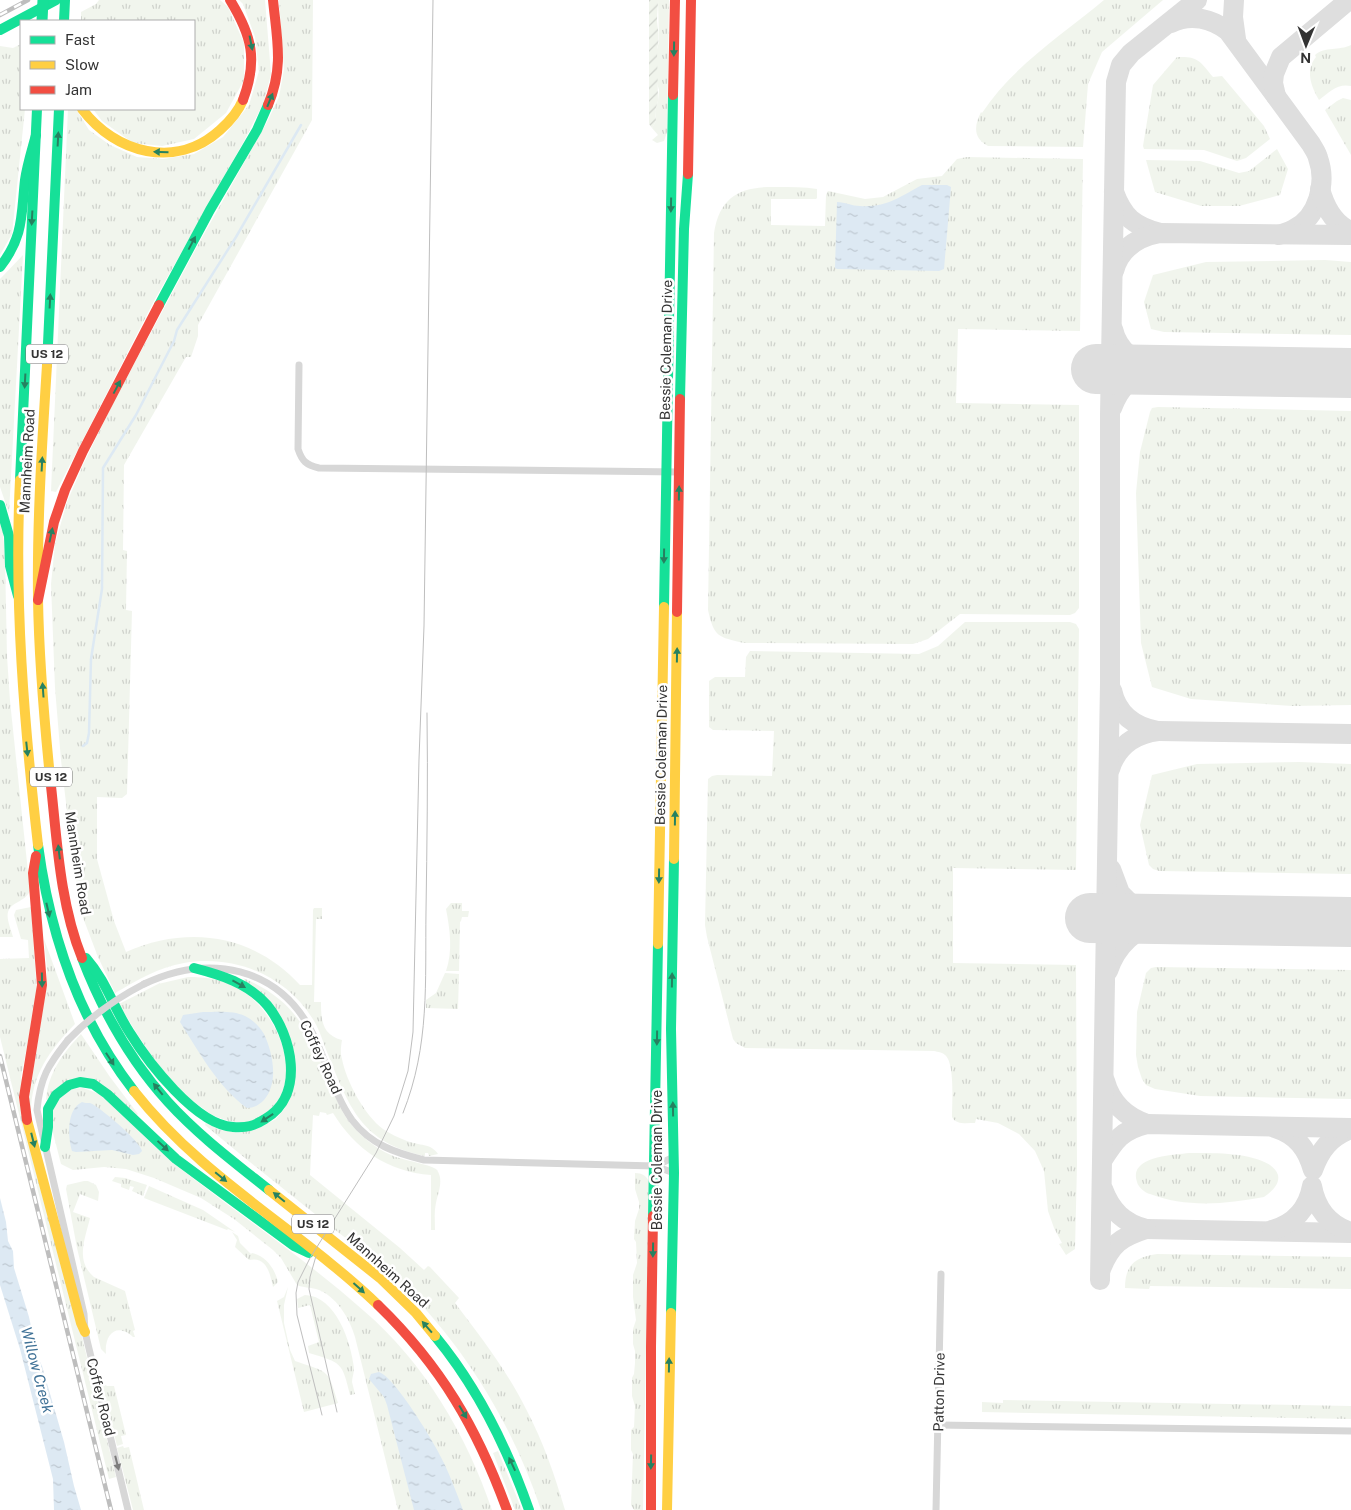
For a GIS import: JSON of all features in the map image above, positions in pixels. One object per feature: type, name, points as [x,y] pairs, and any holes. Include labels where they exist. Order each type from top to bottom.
[{"type":"main road","points":[[42,20],[43,0]]},
{"type":"main road","points":[[0,30],[56,0]]},
{"type":"main road","points":[[64,20],[65,0]]},
{"type":"main road","points":[[83,110],[95,126],[116,142],[133,149],[150,152],[191,149],[228,125],[243,102],[252,76],[252,50],[248,32],[239,12],[230,0]]},
{"type":"main road","points":[[38,600],[54,522],[65,490],[82,451],[271,98],[278,77],[273,0]]},
{"type":"main road","name":"Bessie Coleman Drive","points":[[651,1510],[651,1347],[675,0]]},
{"type":"main road","name":"Bessie Coleman Drive","points":[[667,1510],[674,1173],[671,1029],[684,229],[689,165],[691,0]]},
{"type":"main road","name":"Mannheim Road","points":[[37,110],[20,506],[18,596],[25,732],[43,888],[69,979],[84,1012],[111,1060],[143,1103],[181,1144],[355,1284],[387,1314],[430,1363],[472,1427],[486,1456],[507,1510]]},
{"type":"main road","name":"Mannheim Road","points":[[60,110],[41,471],[38,600],[44,716],[62,882],[80,951],[95,989],[130,1053],[167,1100],[208,1140],[379,1278],[410,1307],[432,1332],[463,1374],[490,1418],[517,1476],[529,1510]]},
{"type":"main road","points":[[0,267],[10,257],[17,242],[22,222],[26,168],[36,135]]},
{"type":"main road","points":[[0,505],[8,536],[10,566],[18,596]]},
{"type":"main road","points":[[38,844],[33,873],[42,985],[24,1097],[27,1118],[45,1190],[78,1314],[85,1332]]},
{"type":"main road","points":[[80,951],[98,972],[126,1026],[157,1071],[193,1108],[212,1121],[224,1126],[237,1128],[251,1127],[269,1118],[282,1105],[289,1088],[290,1056],[284,1033],[270,1009],[252,991],[229,978],[194,968]]},
{"type":"main road","points":[[45,1147],[48,1109],[56,1095],[69,1085],[80,1082],[93,1084],[107,1094],[176,1159],[294,1246],[322,1258]]},
{"type":"street","points":[[299,365],[298,449],[301,460],[310,466],[318,468],[680,472]]},
{"type":"street","name":"Coffey Road","points":[[128,1510],[85,1332],[84,1314],[37,1110],[39,1092],[50,1063],[85,1022],[101,1009],[144,984],[170,973],[194,968],[216,967],[242,971],[274,988],[289,1000],[303,1017],[314,1034],[342,1102],[353,1121],[369,1138],[382,1147],[396,1153],[424,1160],[655,1166],[674,1173]]},
{"type":"street","name":"Coffey Road","points":[[655,1166],[674,1157]]},
{"type":"street","name":"Patton Drive","points":[[936,1510],[941,1274]]},
{"type":"street","points":[[938,1425],[1351,1431]]},
{"type":"green space","points":[[99,0],[220,0],[228,7],[244,43],[244,80],[226,113],[194,139],[162,146],[133,143],[102,121],[94,110],[195,110],[195,20],[81,20],[81,12],[96,4]]},
{"type":"green space","points":[[239,0],[265,0],[271,74],[264,102],[154,301],[56,492],[51,491],[68,110],[77,110],[89,130],[110,145],[137,157],[163,159],[194,154],[223,137],[249,105],[259,71],[255,37],[243,4]]},
{"type":"green space","points":[[279,0],[313,0],[312,120],[198,325],[198,336],[191,357],[186,357],[124,465],[123,550],[127,551],[126,610],[132,611],[127,794],[122,798],[97,797],[97,859],[114,921],[126,952],[149,944],[173,939],[196,937],[219,939],[241,945],[262,955],[282,968],[300,985],[312,985],[313,910],[314,908],[322,908],[322,919],[316,919],[314,1002],[321,1002],[321,1015],[324,1026],[335,1038],[342,1040],[341,1054],[344,1068],[357,1097],[370,1116],[389,1133],[411,1143],[428,1146],[438,1154],[429,1156],[428,1153],[425,1153],[425,1156],[403,1150],[386,1142],[360,1120],[343,1090],[314,1021],[303,1005],[274,980],[240,966],[222,962],[203,961],[184,963],[157,971],[115,993],[98,957],[82,915],[73,863],[55,688],[51,584],[55,544],[67,502],[111,407],[279,97],[284,69]]},
{"type":"green space","points":[[649,0],[658,0],[657,21],[659,38],[657,49],[658,101],[655,111],[656,121],[652,128],[649,124]]},
{"type":"green space","points":[[658,0],[669,0],[667,132],[664,141],[657,143],[652,140],[658,135],[652,128],[656,121],[655,111],[659,90],[657,83],[657,49],[659,42]]},
{"type":"green space","points":[[1104,0],[1163,0],[1102,52],[1088,84],[1083,147],[988,146],[983,143],[977,135],[977,122],[981,112],[994,96],[1008,80],[1039,52]]},
{"type":"green space","points":[[20,44],[20,110],[25,110],[12,234],[0,255],[0,46],[13,48]]},
{"type":"green space","points":[[1351,45],[1351,86],[1338,87],[1319,100],[1310,78],[1315,55],[1323,50]]},
{"type":"green space","points":[[1177,57],[1190,57],[1201,63],[1213,77],[1222,76],[1264,126],[1270,139],[1246,158],[1237,161],[1204,150],[1144,149],[1153,85]]},
{"type":"green space","points":[[1343,98],[1351,100],[1351,155],[1325,110]]},
{"type":"green space","points":[[1277,149],[1288,169],[1280,195],[1239,206],[1201,206],[1155,192],[1146,160],[1200,161],[1239,173],[1249,171]]},
{"type":"green space","points":[[967,157],[1083,159],[1080,331],[958,329],[956,403],[1079,405],[1079,608],[1070,615],[960,614],[928,639],[913,644],[744,643],[723,637],[712,626],[708,610],[714,233],[721,210],[727,201],[735,195],[754,188],[802,187],[817,189],[816,199],[771,199],[771,225],[825,226],[826,195],[828,191],[865,199],[883,197],[917,179],[942,176],[957,159]]},
{"type":"green space","points":[[23,255],[9,513],[0,487],[0,279]]},
{"type":"green space","points":[[1325,260],[1351,262],[1351,335],[1164,332],[1151,329],[1144,302],[1153,275],[1206,262]]},
{"type":"green space","points":[[1152,408],[1351,411],[1351,705],[1292,706],[1191,699],[1152,687],[1141,643],[1136,493],[1140,452],[1150,412]]},
{"type":"green space","points":[[0,523],[3,533],[5,558],[10,701],[30,891],[25,898],[9,909],[8,921],[13,937],[0,937]]},
{"type":"green space","points":[[965,622],[1070,622],[1076,624],[1079,629],[1076,870],[953,868],[953,963],[1076,965],[1077,1165],[1075,1249],[1066,1255],[1059,1244],[1062,1243],[1048,1211],[1044,1171],[1035,1151],[1019,1134],[998,1123],[976,1119],[975,1123],[962,1123],[954,1120],[952,1117],[952,1074],[948,1059],[944,1054],[934,1051],[745,1048],[736,1043],[733,1039],[705,925],[708,779],[717,775],[772,776],[774,731],[713,730],[709,727],[709,681],[715,677],[745,677],[746,657],[750,651],[919,654],[938,646]]},
{"type":"green space","points":[[1299,762],[1351,764],[1351,874],[1159,871],[1149,865],[1140,825],[1152,775],[1197,764]]},
{"type":"green space","points":[[451,903],[462,903],[462,911],[469,911],[468,917],[462,917],[460,922],[459,971],[446,971],[450,948],[450,933],[446,909]]},
{"type":"green space","points":[[31,907],[37,994],[21,1077],[116,1477],[109,1479],[0,1037],[0,959],[29,958],[28,940],[21,939],[14,915],[16,910]]},
{"type":"green space","points":[[44,939],[75,1024],[50,1054],[38,1075],[34,1087],[31,1113],[28,1105],[47,983]]},
{"type":"green space","points":[[1151,968],[1351,970],[1351,1099],[1200,1096],[1155,1089],[1146,1085],[1138,1067],[1136,1055],[1137,1012],[1146,973]]},
{"type":"green space","points":[[445,973],[459,974],[458,1009],[426,1008],[426,1000],[436,993]]},
{"type":"green space","points":[[188,977],[201,977],[225,982],[251,997],[275,1029],[283,1047],[286,1066],[285,1085],[277,1101],[263,1115],[252,1121],[235,1122],[215,1116],[188,1097],[155,1060],[119,1004],[158,984]]},
{"type":"green space","points":[[243,978],[275,996],[297,1018],[306,1031],[321,1061],[343,1113],[359,1132],[374,1145],[391,1155],[430,1166],[437,1170],[440,1186],[435,1210],[435,1230],[431,1230],[431,1175],[401,1169],[387,1164],[374,1156],[362,1148],[333,1113],[327,1115],[320,1112],[319,1116],[313,1115],[310,1175],[400,1248],[424,1270],[428,1266],[430,1267],[459,1298],[455,1303],[502,1368],[532,1421],[548,1459],[565,1510],[541,1510],[515,1445],[482,1384],[441,1327],[418,1301],[385,1269],[205,1125],[206,1122],[218,1129],[238,1133],[257,1129],[276,1119],[285,1108],[292,1042]]},
{"type":"green space","points":[[81,1034],[138,1114],[136,1116],[90,1079],[46,1100],[53,1072],[68,1049]]},
{"type":"green space","points":[[83,1088],[100,1094],[178,1167],[322,1276],[386,1331],[406,1353],[441,1402],[470,1455],[492,1510],[398,1510],[350,1323],[346,1315],[330,1296],[316,1289],[297,1285],[281,1258],[273,1250],[234,1219],[201,1198],[154,1178],[126,1169],[104,1167],[73,1170],[61,1164],[51,1125],[51,1115],[58,1100],[72,1089]]},
{"type":"green space","points":[[1189,1153],[1252,1157],[1264,1161],[1273,1167],[1278,1175],[1278,1182],[1264,1197],[1221,1203],[1178,1201],[1146,1192],[1139,1186],[1136,1173],[1139,1167],[1146,1162],[1154,1158]]},
{"type":"green space","points":[[635,1173],[644,1175],[649,1182],[643,1510],[634,1510],[631,1505],[633,1454],[631,1450],[631,1430],[634,1427],[635,1406],[632,1396],[632,1378],[635,1363],[633,1329],[636,1320],[633,1275],[637,1263],[636,1242],[634,1239],[635,1221],[639,1209],[635,1189]]},
{"type":"green space","points":[[115,1177],[147,1185],[143,1196],[132,1191],[134,1187],[130,1186],[129,1190],[121,1187],[121,1184],[112,1181]]},
{"type":"green space","points":[[84,1181],[96,1185],[99,1192],[98,1201],[80,1194],[73,1212],[90,1218],[83,1249],[85,1264],[88,1271],[94,1277],[125,1291],[135,1330],[133,1331],[135,1337],[122,1331],[113,1332],[107,1341],[106,1354],[101,1349],[77,1248],[66,1189],[67,1185]]},
{"type":"green space","points":[[149,1186],[203,1210],[235,1232],[144,1198]]},
{"type":"green space","points":[[232,1232],[238,1236],[240,1243],[251,1254],[266,1260],[275,1272],[278,1282],[273,1287],[267,1267],[264,1263],[255,1259],[249,1260],[235,1247],[237,1240]]},
{"type":"green space","points":[[1157,1254],[1351,1257],[1351,1289],[1150,1286],[1149,1289],[1125,1288],[1125,1280],[1129,1268],[1143,1257]]},
{"type":"green space","points":[[288,1287],[284,1305],[284,1323],[290,1350],[295,1361],[326,1373],[332,1383],[338,1403],[304,1412],[277,1301],[284,1297]]},
{"type":"green space","points":[[305,1295],[316,1297],[325,1303],[340,1322],[352,1357],[354,1368],[352,1382],[355,1394],[350,1395],[345,1376],[339,1365],[309,1353],[308,1346],[319,1342],[310,1305],[298,1308],[297,1299]]},
{"type":"green space","points":[[101,1382],[107,1386],[114,1386],[126,1435],[121,1436],[123,1444],[117,1446]]},
{"type":"green space","points":[[1003,1400],[1351,1406],[1351,1419],[982,1412],[982,1402],[1003,1403]]},
{"type":"green space","points":[[123,1446],[124,1448],[129,1447],[144,1510],[133,1510],[117,1448]]},
{"type":"green space","points":[[498,1451],[522,1510],[515,1510],[493,1453]]},
{"type":"water","points":[[922,185],[947,185],[951,187],[944,269],[939,271],[835,268],[837,202],[857,206],[877,205],[892,201]]},
{"type":"water","points":[[203,1012],[240,1014],[253,1021],[264,1034],[272,1059],[273,1077],[269,1093],[258,1105],[247,1108],[227,1090],[202,1057],[180,1022],[183,1015]]},
{"type":"water","points":[[82,1102],[90,1103],[110,1117],[127,1132],[140,1146],[142,1151],[139,1154],[133,1155],[112,1150],[72,1151],[69,1131],[71,1117],[73,1111]]},
{"type":"water","name":"Willow Creek","points":[[0,1198],[6,1222],[8,1241],[13,1251],[14,1268],[29,1317],[38,1358],[64,1442],[81,1510],[54,1510],[53,1479],[20,1349],[0,1285]]},
{"type":"water","points":[[379,1372],[395,1386],[433,1442],[452,1480],[463,1510],[414,1510],[387,1405],[384,1397],[369,1379],[371,1374]]},
{"type":"waterway","points":[[83,746],[87,743],[89,733],[91,659],[102,589],[103,468],[136,415],[174,341],[177,330],[236,237],[301,125]]},
{"type":"taxiway","points":[[1100,1280],[1110,683],[1110,415],[1116,82],[1121,65],[1131,53],[1197,0]]},
{"type":"taxiway","points":[[1234,0],[1233,17],[1236,39]]},
{"type":"taxiway","points":[[1276,96],[1273,83],[1274,74],[1281,57],[1349,0]]},
{"type":"taxiway","points":[[1171,23],[1186,18],[1194,18],[1215,23],[1228,31],[1316,152],[1321,168],[1321,188],[1315,208],[1302,224],[1279,235]]},
{"type":"taxiway","points":[[1320,189],[1324,202],[1331,214],[1339,224],[1351,231]]},
{"type":"taxiway","points":[[1114,192],[1121,208],[1136,224],[1160,233]]},
{"type":"taxiway","points":[[1114,271],[1121,256],[1131,245],[1144,237],[1160,233],[1351,235]]},
{"type":"taxiway","points":[[1113,329],[1119,344],[1128,355],[1155,370]]},
{"type":"taxiway","points":[[1112,408],[1119,393],[1128,383],[1139,376],[1155,370]]},
{"type":"taxiway","points":[[1110,769],[1117,754],[1128,742],[1142,735],[1158,731],[1135,723],[1128,718],[1118,706],[1112,690]]},
{"type":"taxiway","points":[[1158,731],[1351,734]]},
{"type":"taxiway","points":[[1108,971],[1116,953],[1128,939],[1143,928],[1161,919],[1136,909],[1120,893],[1111,869]]},
{"type":"taxiway","points":[[1105,1081],[1111,1096],[1120,1108],[1132,1117],[1147,1124]]},
{"type":"taxiway","points":[[1102,1161],[1120,1137],[1131,1129],[1147,1124],[1351,1128]]},
{"type":"taxiway","points":[[1275,1128],[1283,1131],[1300,1144],[1308,1156],[1313,1170],[1319,1156],[1327,1145],[1337,1136],[1351,1129]]},
{"type":"taxiway","points":[[1272,1230],[1287,1224],[1299,1214],[1307,1201],[1312,1186],[1320,1208],[1325,1215],[1336,1225],[1351,1232]]},
{"type":"taxiway","points":[[1101,1269],[1113,1247],[1130,1235],[1146,1229],[1125,1220],[1119,1215],[1110,1204],[1103,1189]]},
{"type":"taxiway","points":[[1146,1229],[1351,1233]]},
{"type":"runway","points":[[1096,369],[1351,373]]},
{"type":"runway","points":[[1090,918],[1351,922]]},
{"type":"tram line","points":[[322,1415],[297,1315],[296,1293],[298,1282],[310,1258],[376,1153],[394,1116],[408,1071],[413,1032],[424,626],[433,0]]},
{"type":"tram line","points":[[403,1113],[418,1063],[424,1013],[427,713]]},
{"type":"tram line","points":[[316,1256],[310,1277],[309,1289],[337,1412]]},
{"type":"railway","points":[[0,15],[28,0]]},
{"type":"railway","points":[[0,1056],[111,1510]]},
{"type":"traffic: fast","points":[[42,20],[43,0]]},
{"type":"traffic: fast","points":[[0,30],[56,0]]},
{"type":"traffic: fast","points":[[64,20],[65,0]]},
{"type":"traffic: fast","points":[[664,607],[673,95]]},
{"type":"traffic: fast","points":[[159,305],[210,210],[257,130],[268,105]]},
{"type":"traffic: fast","points":[[20,480],[37,110]]},
{"type":"traffic: fast","points":[[47,365],[59,110]]},
{"type":"traffic: fast","points":[[0,267],[8,256],[20,225],[26,174],[36,135]]},
{"type":"traffic: fast","points":[[680,399],[684,229],[688,174]]},
{"type":"traffic: fast","points":[[0,505],[9,536],[10,566],[18,596]]},
{"type":"traffic: fast","points":[[38,845],[50,911],[70,975],[97,1035],[134,1091]]},
{"type":"traffic: fast","points":[[671,1313],[674,1173],[671,1029],[674,859]]},
{"type":"traffic: fast","points":[[653,1216],[658,944]]},
{"type":"traffic: fast","points":[[82,958],[118,1034],[154,1086],[192,1126],[269,1190]]},
{"type":"traffic: fast","points":[[86,958],[105,985],[124,1023],[138,1045],[148,1060],[174,1090],[204,1116],[219,1124],[233,1127],[254,1125],[278,1108],[286,1095],[290,1080],[291,1064],[283,1032],[276,1018],[260,997],[234,981],[194,968]]},
{"type":"traffic: fast","points":[[45,1147],[48,1109],[56,1095],[69,1085],[80,1082],[93,1084],[107,1094],[176,1159],[294,1246],[309,1253]]},
{"type":"traffic: fast","points":[[435,1336],[465,1376],[490,1419],[511,1464],[529,1510]]},
{"type":"traffic: slow","points":[[83,110],[111,136],[129,146],[147,151],[166,153],[185,150],[203,142],[227,124],[243,100]]},
{"type":"traffic: slow","points":[[47,365],[39,511],[38,599],[42,688],[50,777]]},
{"type":"traffic: slow","points":[[20,480],[18,526],[19,617],[28,754],[38,845]]},
{"type":"traffic: slow","points":[[658,944],[664,607]]},
{"type":"traffic: slow","points":[[674,859],[677,612]]},
{"type":"traffic: slow","points":[[134,1091],[190,1151],[317,1252],[378,1305]]},
{"type":"traffic: slow","points":[[27,1120],[85,1332]]},
{"type":"traffic: slow","points":[[269,1190],[380,1278],[416,1313],[435,1336]]},
{"type":"traffic: slow","points":[[667,1510],[671,1313]]},
{"type":"traffic: jam","points":[[230,0],[243,25],[250,48],[250,73],[243,100]]},
{"type":"traffic: jam","points":[[268,105],[278,66],[273,0]]},
{"type":"traffic: jam","points":[[673,95],[675,0]]},
{"type":"traffic: jam","points":[[688,174],[691,0]]},
{"type":"traffic: jam","points":[[38,600],[54,522],[65,490],[83,451],[159,305]]},
{"type":"traffic: jam","points":[[677,612],[680,399]]},
{"type":"traffic: jam","points":[[50,777],[64,892],[68,914],[82,958]]},
{"type":"traffic: jam","points":[[27,1120],[24,1097],[42,985],[33,873],[36,856]]},
{"type":"traffic: jam","points":[[651,1510],[653,1216]]},
{"type":"traffic: jam","points":[[378,1305],[421,1351],[455,1400],[483,1452],[507,1510]]}]
